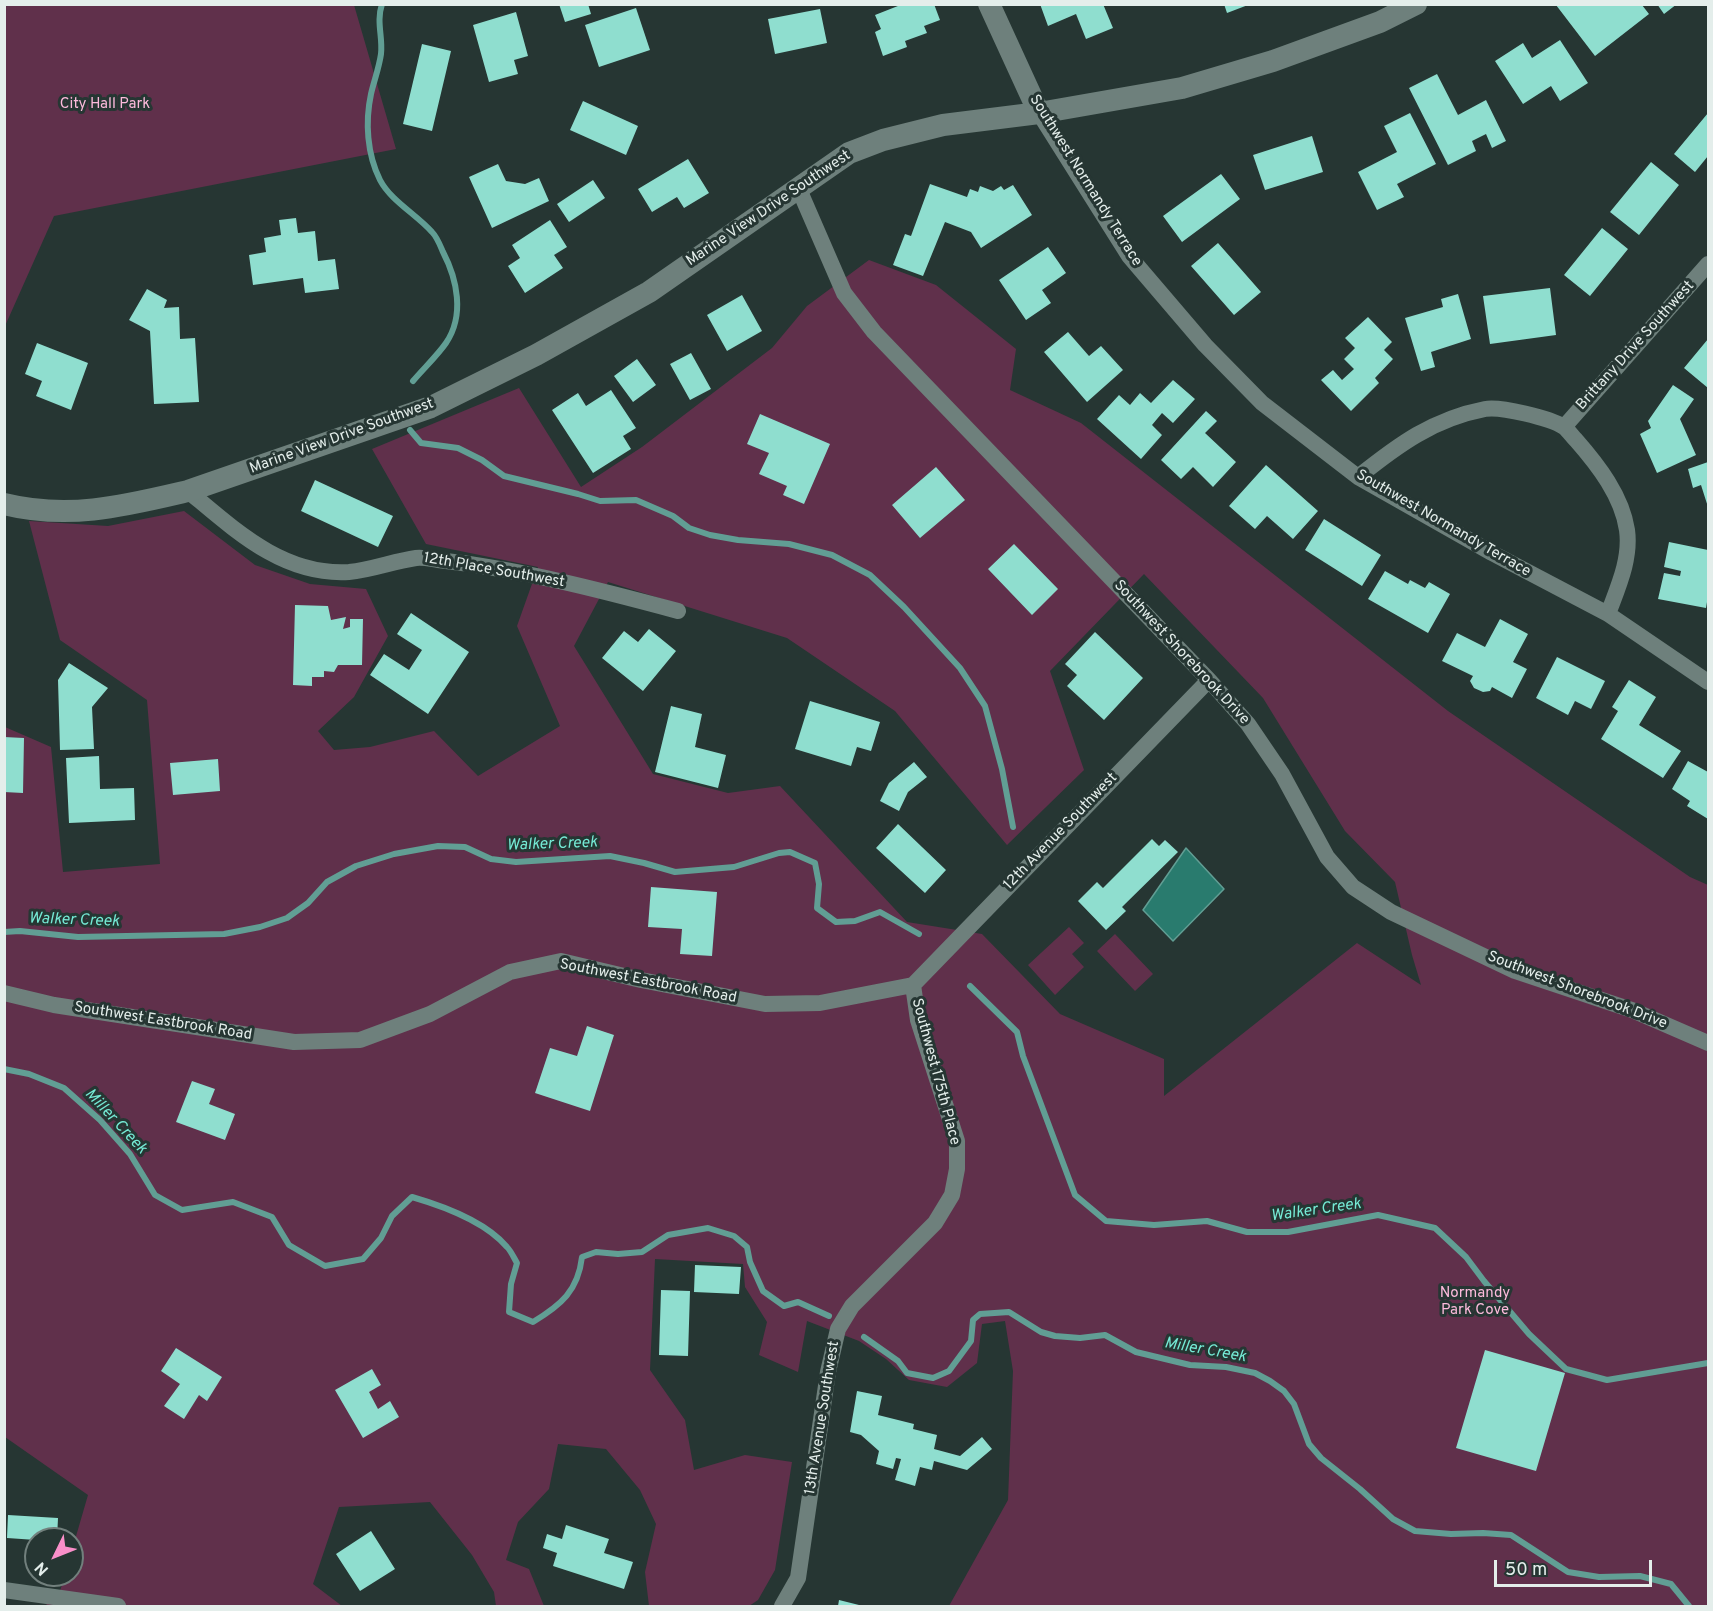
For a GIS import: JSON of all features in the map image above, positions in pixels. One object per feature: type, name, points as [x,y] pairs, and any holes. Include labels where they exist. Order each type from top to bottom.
[{"type":"street","name":"Southwest Normandy Terrace","points":[[989,4],[1038,113],[1129,256],[1205,345],[1262,403],[1358,477],[1492,553],[1608,614],[1708,682]]},
{"type":"street","name":"Marine View Drive Southwest","points":[[4,504],[23,508],[75,512],[119,507],[188,491],[431,406],[536,355],[649,292],[849,153],[883,140],[943,125],[1038,113],[1182,88],[1273,61],[1380,22],[1416,4]]},
{"type":"street","name":"Southwest Shorebrook Drive","points":[[798,187],[844,293],[874,332],[1209,680],[1248,724],[1282,774],[1327,857],[1353,887],[1391,912],[1515,971],[1632,1010],[1708,1043]]},
{"type":"street","name":"Brittany Drive Southwest","points":[[1564,427],[1708,264]]},
{"type":"street","points":[[1358,477],[1400,444],[1447,418],[1488,409],[1522,413],[1564,427],[1590,456],[1617,497],[1627,530],[1626,561],[1608,614]]},
{"type":"street","name":"12th Place Southwest","points":[[188,491],[245,538],[281,559],[311,570],[349,572],[418,557],[461,562],[598,589],[678,611]]},
{"type":"street","name":"12th Avenue Southwest","points":[[913,985],[1209,680]]},
{"type":"street","name":"Southwest Eastbrook Road","points":[[4,993],[54,1005],[294,1042],[360,1040],[430,1014],[510,972],[561,961],[641,980],[765,1004],[820,1004],[913,985]]},
{"type":"street","name":"Southwest 175th Place","points":[[913,985],[918,1020],[957,1142],[957,1169],[952,1195]]},
{"type":"street","name":"13th Avenue Southwest","points":[[782,1606],[798,1578],[828,1372],[838,1329],[852,1306],[935,1222],[952,1195]]},
{"type":"street","points":[[4,1590],[118,1606]]},
{"type":"green space","name":"City Hall Park","points":[[4,5],[354,5],[396,149],[54,216],[5,326]]},
{"type":"green space","name":"Normandy Park Cove","points":[[869,260],[936,285],[1016,349],[1010,390],[1081,423],[1448,711],[1690,877],[1708,885],[1708,1606],[949,1606],[1008,1500],[1013,1371],[1005,1321],[982,1324],[977,1363],[947,1387],[909,1380],[886,1359],[859,1341],[807,1321],[798,1372],[759,1355],[767,1322],[745,1287],[743,1264],[655,1259],[650,1370],[685,1420],[694,1470],[745,1455],[792,1462],[775,1570],[758,1600],[749,1606],[649,1606],[645,1572],[656,1524],[640,1490],[606,1449],[558,1444],[549,1489],[518,1522],[506,1560],[529,1569],[544,1606],[496,1606],[494,1592],[472,1555],[430,1502],[339,1507],[313,1584],[342,1606],[45,1606],[61,1587],[84,1587],[84,1527],[79,1527],[88,1495],[5,1437],[5,727],[51,747],[63,872],[160,864],[147,700],[60,640],[29,521],[108,526],[184,511],[255,565],[310,584],[366,589],[388,636],[354,697],[318,731],[334,750],[370,747],[434,731],[478,776],[560,726],[517,626],[538,567],[426,544],[372,449],[519,388],[581,487],[642,447],[772,348],[807,306]],"holes":[[[1144,574],[1263,698],[1345,831],[1395,882],[1421,985],[1357,943],[1164,1096],[1164,1059],[1060,1014],[982,934],[907,922],[780,786],[728,793],[653,774],[574,646],[608,582],[787,638],[895,711],[1007,845],[1084,770],[1050,671]]]},
{"type":"green space","points":[[1069,927],[1084,943],[1072,954],[1084,967],[1055,995],[1028,965]]},
{"type":"green space","points":[[1115,934],[1153,974],[1135,991],[1097,951]]},
{"type":"shaded area","points":[[1186,848],[1224,889],[1173,941],[1143,910]]},
{"type":"building","points":[[559,4],[588,4],[591,14],[565,22]]},
{"type":"building","points":[[903,4],[934,4],[940,20],[924,26],[927,33],[905,41],[907,47],[883,56],[875,32],[881,29],[875,15]]},
{"type":"building","points":[[1040,4],[1103,4],[1113,28],[1086,39],[1076,14],[1048,26]]},
{"type":"building","points":[[1224,4],[1248,4],[1248,5],[1227,13]]},
{"type":"building","points":[[1657,4],[1677,4],[1664,14]]},
{"type":"building","points":[[1556,5],[1642,5],[1649,14],[1595,56]]},
{"type":"building","points":[[636,8],[650,50],[599,67],[585,25]]},
{"type":"building","points":[[820,9],[827,43],[775,54],[768,19]]},
{"type":"building","points":[[516,12],[528,56],[514,60],[518,74],[489,82],[473,25]]},
{"type":"building","points":[[1560,40],[1588,83],[1560,101],[1551,86],[1523,104],[1495,61],[1523,43],[1532,58]]},
{"type":"building","points":[[422,44],[451,51],[432,131],[403,124]]},
{"type":"building","points":[[1437,74],[1458,115],[1486,100],[1506,141],[1492,148],[1486,134],[1472,141],[1476,151],[1448,165],[1409,88]]},
{"type":"building","points":[[583,101],[638,126],[626,155],[570,130]]},
{"type":"building","points":[[1410,113],[1436,164],[1397,184],[1404,197],[1377,210],[1358,172],[1397,152],[1384,126]]},
{"type":"building","points":[[1708,113],[1708,156],[1695,172],[1674,154]]},
{"type":"building","points":[[1312,136],[1323,172],[1265,190],[1253,155]]},
{"type":"building","points":[[688,159],[709,193],[684,208],[677,197],[652,212],[638,189]]},
{"type":"building","points":[[1651,162],[1679,185],[1639,235],[1610,212]]},
{"type":"building","points":[[498,164],[506,181],[525,184],[539,178],[549,201],[492,228],[469,177]]},
{"type":"building","points":[[1221,174],[1240,199],[1182,242],[1163,216]]},
{"type":"building","points":[[593,180],[605,198],[569,222],[557,204]]},
{"type":"building","points":[[930,184],[967,197],[970,189],[978,192],[980,186],[993,191],[1001,186],[1004,190],[1013,185],[1032,215],[981,248],[971,232],[945,222],[923,276],[893,265],[905,234],[911,236]]},
{"type":"building","points":[[296,218],[298,233],[315,231],[318,261],[335,259],[339,289],[305,293],[303,278],[253,285],[249,255],[266,252],[264,238],[281,235],[279,220]]},
{"type":"building","points":[[550,220],[567,247],[554,255],[563,268],[525,293],[508,266],[520,258],[512,245]]},
{"type":"building","points":[[1602,228],[1628,249],[1590,296],[1564,275]]},
{"type":"building","points":[[1218,243],[1261,292],[1234,315],[1191,266]]},
{"type":"building","points":[[1048,247],[1066,273],[1042,290],[1051,303],[1026,320],[999,280]]},
{"type":"building","points":[[1550,288],[1556,335],[1490,344],[1483,296]]},
{"type":"building","points":[[147,289],[167,300],[164,308],[179,307],[180,339],[195,338],[199,402],[154,404],[150,331],[129,320]]},
{"type":"building","points":[[1458,294],[1471,339],[1431,352],[1435,367],[1421,371],[1405,318],[1443,307],[1441,299]]},
{"type":"building","points":[[742,295],[762,331],[727,351],[707,315]]},
{"type":"building","points":[[1368,317],[1392,342],[1384,350],[1393,359],[1375,378],[1379,383],[1351,411],[1321,380],[1333,370],[1342,380],[1354,369],[1344,359],[1355,348],[1345,338]]},
{"type":"building","points":[[1068,332],[1089,356],[1101,346],[1123,370],[1087,402],[1044,352]]},
{"type":"building","points":[[1708,339],[1708,388],[1684,368]]},
{"type":"building","points":[[37,343],[88,363],[71,410],[36,396],[42,381],[25,374]]},
{"type":"building","points":[[691,353],[711,389],[690,400],[670,364]]},
{"type":"building","points":[[637,359],[656,385],[633,402],[614,376]]},
{"type":"building","points":[[1173,380],[1195,399],[1173,423],[1162,413],[1152,425],[1162,435],[1141,459],[1097,419],[1119,395],[1130,405],[1140,393],[1151,403]]},
{"type":"building","points":[[1673,385],[1694,399],[1680,419],[1696,455],[1657,473],[1640,434],[1651,428],[1648,421]]},
{"type":"building","points":[[611,390],[636,428],[623,436],[631,449],[593,473],[552,410],[578,393],[586,406]]},
{"type":"building","points":[[1206,411],[1217,421],[1205,433],[1236,462],[1213,487],[1193,467],[1181,479],[1161,460]]},
{"type":"building","points":[[760,414],[830,444],[804,504],[783,495],[787,486],[759,474],[769,453],[747,444]]},
{"type":"building","points":[[1708,462],[1708,507],[1701,485],[1693,488],[1688,469]]},
{"type":"building","points":[[1266,465],[1318,511],[1293,539],[1267,516],[1255,529],[1229,506]]},
{"type":"building","points":[[936,467],[965,500],[920,538],[892,505]]},
{"type":"building","points":[[315,480],[393,516],[378,547],[301,511]]},
{"type":"building","points":[[1324,519],[1381,555],[1362,586],[1305,550]]},
{"type":"building","points":[[1669,542],[1708,550],[1706,608],[1658,599],[1664,573],[1680,576],[1681,571],[1664,567]]},
{"type":"building","points":[[1014,544],[1058,589],[1032,615],[988,569]]},
{"type":"building","points":[[1385,571],[1408,584],[1410,580],[1425,588],[1429,582],[1450,594],[1428,633],[1368,599]]},
{"type":"building","points":[[295,605],[328,606],[331,620],[346,617],[343,629],[350,627],[350,619],[363,619],[362,665],[338,665],[334,672],[324,671],[324,677],[312,677],[312,686],[293,685]]},
{"type":"building","points":[[411,613],[469,652],[428,714],[370,675],[384,654],[409,670],[422,650],[397,634]]},
{"type":"building","points":[[1500,619],[1528,634],[1513,662],[1527,669],[1512,698],[1492,687],[1490,691],[1483,692],[1474,688],[1470,681],[1473,676],[1442,661],[1457,633],[1485,647]]},
{"type":"building","points":[[649,629],[676,651],[643,691],[602,658],[624,631],[638,642]]},
{"type":"building","points":[[1095,632],[1143,678],[1104,720],[1067,686],[1077,675],[1065,664]]},
{"type":"building","points":[[1557,657],[1605,681],[1591,709],[1575,701],[1568,715],[1536,698]]},
{"type":"building","points":[[69,663],[108,688],[92,707],[94,749],[60,750],[58,680]]},
{"type":"building","points":[[1629,680],[1656,697],[1639,725],[1681,751],[1663,778],[1601,739],[1618,711],[1612,707]]},
{"type":"building","points":[[810,701],[880,722],[871,751],[857,747],[851,766],[795,749]]},
{"type":"building","points":[[671,706],[702,714],[695,747],[726,755],[718,788],[655,772]]},
{"type":"building","points":[[4,737],[24,738],[23,793],[4,792]]},
{"type":"building","points":[[99,756],[100,789],[134,788],[135,820],[69,823],[66,758]]},
{"type":"building","points":[[218,759],[220,791],[173,795],[170,763]]},
{"type":"building","points":[[1688,761],[1708,772],[1708,819],[1687,806],[1690,801],[1672,789]]},
{"type":"building","points":[[914,762],[927,777],[908,792],[899,811],[880,801],[889,783]]},
{"type":"building","points":[[898,824],[946,870],[925,893],[876,848]]},
{"type":"building","points":[[1152,839],[1159,846],[1165,840],[1178,852],[1122,907],[1126,911],[1106,930],[1078,901],[1097,882],[1103,888]]},
{"type":"building","points":[[651,887],[717,892],[712,956],[680,954],[682,929],[648,927]]},
{"type":"building","points":[[587,1026],[614,1035],[590,1111],[535,1093],[550,1048],[577,1056]]},
{"type":"building","points":[[192,1081],[215,1089],[209,1104],[235,1114],[225,1140],[176,1122]]},
{"type":"building","points":[[695,1265],[741,1267],[739,1294],[694,1292]]},
{"type":"building","points":[[661,1290],[690,1291],[688,1356],[659,1355]]},
{"type":"building","points":[[176,1348],[222,1377],[207,1401],[199,1395],[184,1419],[164,1406],[180,1384],[161,1371]]},
{"type":"building","points":[[1485,1350],[1565,1373],[1536,1471],[1456,1448]]},
{"type":"building","points":[[372,1369],[381,1385],[369,1392],[378,1409],[390,1401],[399,1417],[363,1438],[335,1390]]},
{"type":"building","points":[[857,1391],[882,1396],[878,1415],[914,1424],[913,1429],[937,1435],[934,1449],[960,1456],[982,1437],[992,1449],[967,1470],[934,1461],[932,1470],[920,1467],[915,1486],[895,1480],[901,1459],[896,1458],[893,1469],[876,1464],[879,1451],[861,1435],[850,1432]]},
{"type":"building","points":[[8,1515],[58,1518],[58,1527],[24,1527],[24,1539],[7,1538]]},
{"type":"building","points":[[566,1525],[609,1539],[604,1553],[633,1562],[624,1589],[553,1566],[557,1553],[543,1548],[547,1534],[562,1539]]},
{"type":"building","points":[[371,1531],[395,1569],[360,1591],[336,1554]]},
{"type":"building","points":[[839,1600],[863,1606],[838,1606]]},
{"type":"waterway","points":[[382,4],[380,11],[381,54],[368,116],[368,138],[372,160],[385,188],[435,236],[452,274],[457,297],[456,321],[452,332],[446,343],[413,381]]},
{"type":"waterway","points":[[410,430],[421,443],[458,448],[482,460],[504,476],[600,501],[636,500],[673,516],[689,528],[710,535],[789,544],[832,555],[870,575],[904,607],[960,668],[985,706],[1002,769],[1013,827]]},
{"type":"waterway","name":"Walker Creek","points":[[4,932],[20,931],[78,937],[224,934],[260,927],[287,918],[308,903],[327,882],[356,866],[394,854],[438,846],[465,847],[491,859],[516,862],[610,856],[675,872],[734,867],[779,853],[790,852],[815,863],[819,884],[817,908],[836,922],[855,921],[880,912],[919,934]]},
{"type":"waterway","name":"Walker Creek","points":[[970,986],[1017,1032],[1023,1056],[1075,1195],[1106,1221],[1154,1225],[1207,1221],[1247,1232],[1288,1232],[1378,1215],[1435,1228],[1466,1257],[1529,1334],[1566,1369],[1607,1380],[1708,1363]]},
{"type":"waterway","name":"Miller Creek","points":[[4,1069],[29,1074],[64,1088],[100,1120],[130,1154],[155,1195],[182,1210],[233,1202],[272,1217],[289,1245],[325,1266],[363,1259],[381,1238],[392,1216],[412,1197],[450,1210],[475,1222],[487,1229],[507,1247],[517,1263],[511,1284],[509,1312],[533,1322],[566,1296],[577,1279],[582,1257],[596,1252],[618,1254],[642,1252],[668,1235],[708,1228],[734,1236],[747,1247],[750,1262],[763,1291],[784,1306],[798,1302],[829,1316]]},
{"type":"waterway","name":"Miller Creek","points":[[864,1337],[898,1361],[907,1373],[933,1378],[949,1371],[971,1341],[973,1320],[980,1314],[1009,1312],[1041,1332],[1055,1336],[1080,1338],[1105,1335],[1136,1352],[1190,1365],[1226,1367],[1255,1373],[1284,1391],[1294,1404],[1309,1444],[1321,1458],[1393,1519],[1415,1531],[1511,1535],[1568,1572],[1599,1577],[1640,1576],[1671,1584],[1689,1606]]}]
